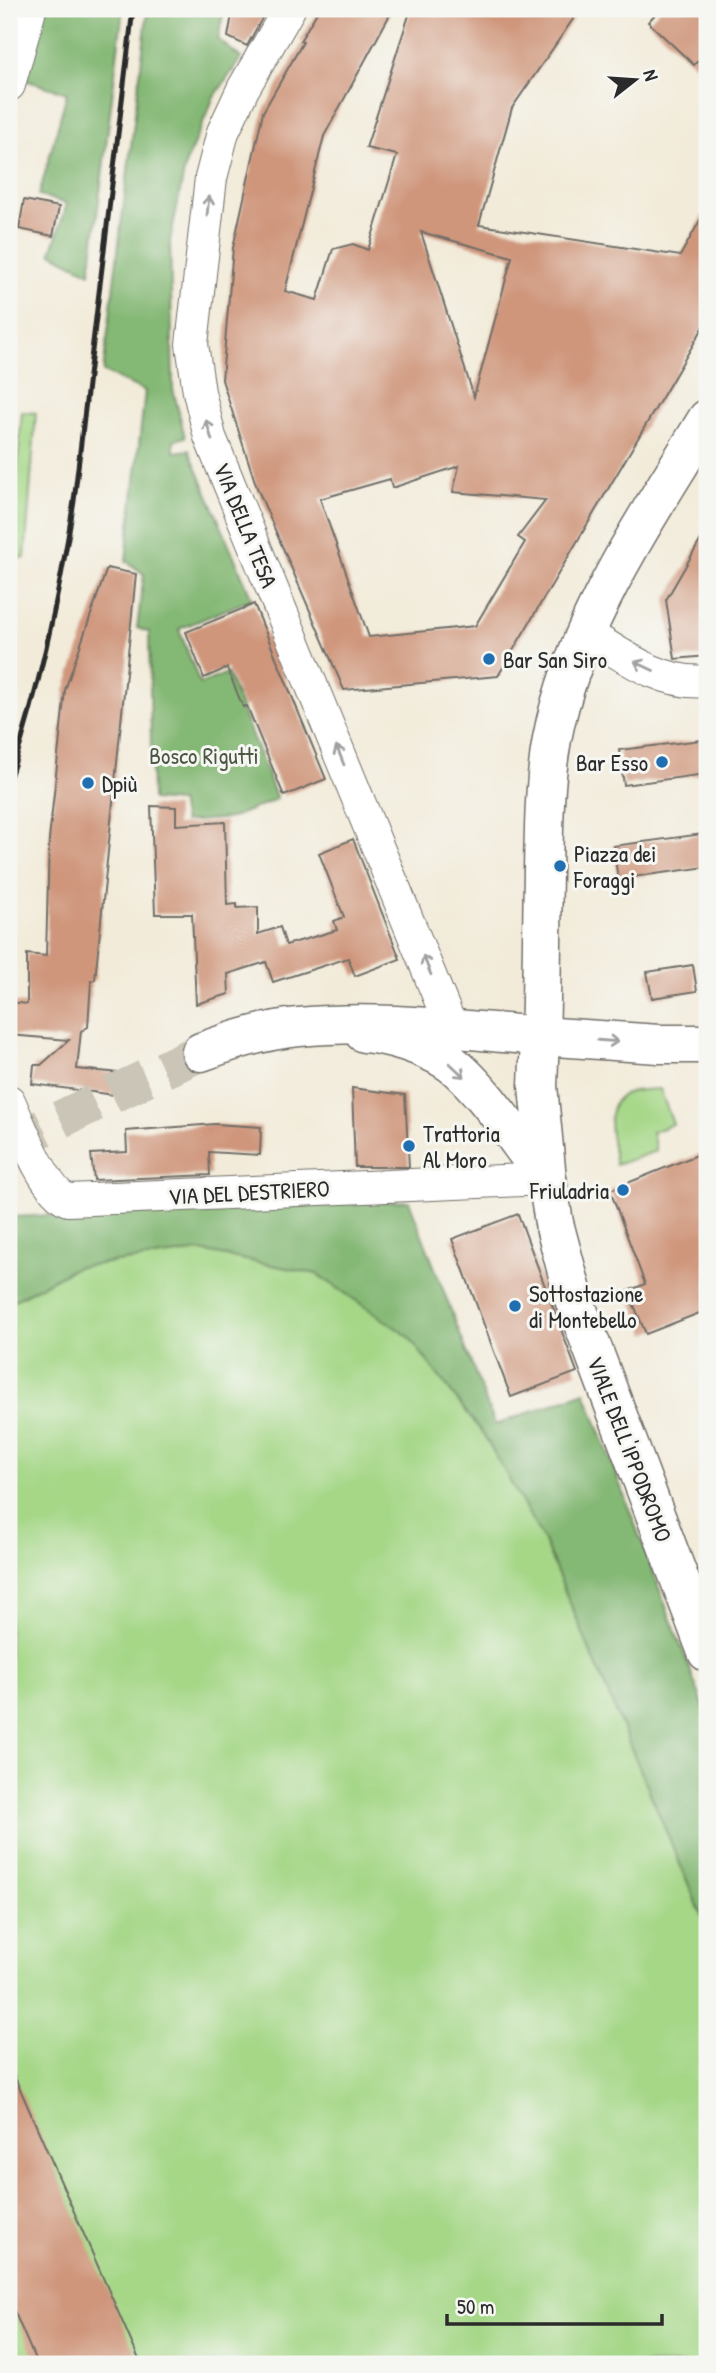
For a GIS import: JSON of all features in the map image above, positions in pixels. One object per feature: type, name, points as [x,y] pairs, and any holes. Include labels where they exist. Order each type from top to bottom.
[{"type":"main road","points":[[540,1036],[545,785],[553,736],[586,633],[632,544],[707,419]]},
{"type":"main road","points":[[201,1052],[250,1036],[299,1027],[396,1025],[659,1044],[707,1044]]},
{"type":"main road","points":[[299,1027],[369,1033],[410,1044],[446,1060],[474,1086],[547,1179]]},
{"type":"main road","name":"VIALE DELL'IPPODROMO","points":[[540,1036],[538,1086],[547,1179],[554,1223],[575,1302],[707,1652]]},
{"type":"street","points":[[9,85],[30,9]]},
{"type":"street","name":"VIA DELLA TESA","points":[[289,9],[233,110],[223,132],[211,178],[192,344],[199,393],[210,437],[452,1029]]},
{"type":"street","points":[[586,633],[635,662],[672,679],[707,681]]},
{"type":"street","name":"VIA DEL DESTRIERO","points":[[9,1101],[47,1180],[57,1194],[68,1200],[547,1179]]},
{"type":"green space","points":[[47,9],[123,9],[90,273],[51,253],[67,204],[39,195],[67,93],[25,80]]},
{"type":"green space","name":"Bosco Rigutti","points":[[148,9],[224,9],[218,39],[241,58],[213,99],[186,162],[170,241],[173,389],[185,437],[174,440],[174,452],[189,450],[252,599],[179,629],[200,684],[227,673],[277,799],[231,818],[184,822],[180,802],[152,800],[149,632],[137,628],[144,574],[126,561],[145,391],[103,372]]},
{"type":"green space","points":[[22,412],[36,413],[25,558],[11,557]]},
{"type":"green space","points":[[660,1089],[673,1124],[652,1132],[656,1151],[616,1165],[610,1125],[613,1106],[627,1093]]},
{"type":"green space","points":[[409,1201],[495,1425],[585,1392],[707,1715],[707,1928],[543,1539],[484,1435],[408,1336],[317,1274],[201,1251],[76,1267],[9,1303],[10,1217]]},
{"type":"green space","points":[[201,1251],[317,1274],[408,1336],[484,1435],[543,1539],[707,1928],[707,2364],[23,2364],[9,2330],[9,1303],[76,1267]]},
{"type":"building","points":[[233,9],[267,9],[247,46],[228,37]]},
{"type":"building","points":[[319,9],[393,9],[324,136],[285,291],[317,300],[333,249],[353,244],[368,250],[397,155],[366,148],[411,9],[580,9],[512,108],[479,225],[680,256],[707,208],[707,321],[498,676],[344,690],[257,488],[222,380],[233,248],[263,112],[303,42],[300,41]],"holes":[[[421,232],[512,257],[474,397]],[[459,466],[453,492],[546,500],[518,537],[525,542],[475,626],[369,637],[320,499],[390,479],[392,488]]]},
{"type":"building","points":[[660,9],[707,9],[707,51],[694,65],[648,22]]},
{"type":"building","points":[[24,200],[59,207],[53,236],[19,229]]},
{"type":"building","points":[[707,529],[707,656],[675,659],[666,600]]},
{"type":"building","points":[[107,568],[136,574],[95,980],[91,981],[88,1027],[81,1031],[77,1069],[143,1075],[145,1099],[32,1084],[34,1065],[41,1065],[69,1040],[9,1035],[9,1002],[27,1004],[27,954],[46,956],[49,840],[65,690]]},
{"type":"building","points":[[254,604],[326,779],[284,796],[247,706],[243,707],[227,668],[204,678],[186,632]]},
{"type":"building","name":"Bar Esso","points":[[701,740],[706,774],[624,785],[619,750]]},
{"type":"building","points":[[151,806],[176,807],[176,825],[225,822],[227,905],[237,904],[237,908],[258,907],[258,934],[280,927],[286,945],[337,930],[334,921],[344,917],[319,853],[353,839],[400,959],[355,976],[348,958],[273,982],[266,962],[228,974],[229,994],[196,1004],[192,914],[155,914]]},
{"type":"building","points":[[702,834],[707,867],[618,879],[613,846]]},
{"type":"building","points":[[693,965],[697,991],[652,998],[647,972]]},
{"type":"building","points":[[352,1088],[405,1095],[409,1167],[355,1167]]},
{"type":"building","points":[[215,1124],[261,1127],[260,1155],[209,1152],[210,1175],[94,1180],[91,1154],[127,1152],[126,1131]]},
{"type":"building","points":[[707,1151],[707,1310],[646,1334],[628,1291],[645,1284],[610,1190]]},
{"type":"building","name":"Sottostazione di Montebello","points":[[518,1214],[577,1372],[511,1397],[452,1239]]},
{"type":"building","points":[[9,2064],[141,2364],[37,2364],[9,2299]]},
{"type":"tunnel","points":[[9,1144],[201,1052]]},
{"type":"railway","points":[[9,780],[47,642],[74,501],[133,9]]},
{"type":"place","name":"Bar San Siro","points":[[489,659]]},
{"type":"place","name":"Bar Esso","points":[[662,762]]},
{"type":"place","name":"Dpiù","points":[[88,783]]},
{"type":"place","name":"Piazza dei Foraggi","points":[[560,866]]},
{"type":"place","name":"Trattoria Al Moro","points":[[409,1146]]},
{"type":"place","name":"Friuladria","points":[[623,1190]]},
{"type":"place","name":"Sottostazione di Montebello","points":[[515,1306]]}]
